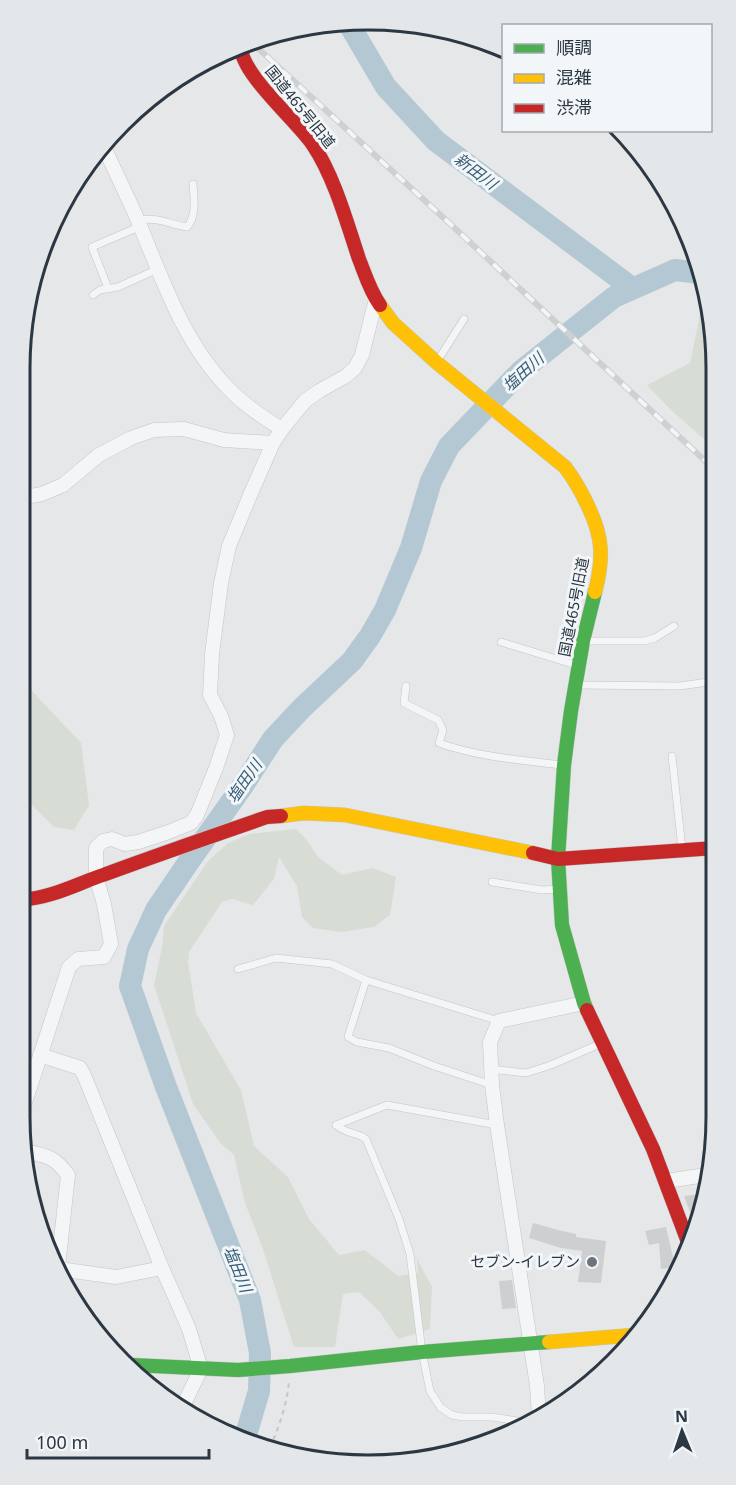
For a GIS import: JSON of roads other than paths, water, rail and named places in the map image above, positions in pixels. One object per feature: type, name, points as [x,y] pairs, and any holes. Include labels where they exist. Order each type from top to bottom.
[{"type":"street","name":"国道465号旧道","points":[[242,55],[250,72],[312,143],[322,159],[366,277],[376,298],[393,322],[436,362],[565,467],[576,481],[596,522],[600,538],[600,574],[583,641],[564,765],[558,859],[562,925],[584,1004],[653,1149],[685,1234]]},
{"type":"street","points":[[107,153],[190,339],[209,367],[227,387],[251,409],[282,429]]},
{"type":"street","points":[[30,1086],[69,967],[78,959],[104,957],[111,944],[105,904],[96,877],[96,848],[104,841],[112,839],[125,844],[166,833],[191,823],[197,815],[216,768],[226,735],[221,716],[210,695],[220,583],[229,546],[273,443],[282,429],[305,401],[355,368],[362,355],[376,298]]},
{"type":"street","points":[[30,496],[63,485],[99,455],[131,438],[154,430],[184,429],[224,440],[273,443]]},
{"type":"street","points":[[30,899],[61,892],[96,877],[267,817],[304,813],[345,815],[558,859],[706,849]]},
{"type":"street","points":[[538,1409],[537,1386],[497,1125],[490,1069],[490,1042],[499,1021],[584,1004]]},
{"type":"street","points":[[40,1054],[80,1068],[84,1075],[189,1329],[201,1369],[185,1401]]},
{"type":"street","points":[[32,1153],[51,1157],[68,1175],[60,1255]]},
{"type":"street","points":[[666,1181],[701,1176]]},
{"type":"street","points":[[67,1269],[116,1277],[162,1268]]},
{"type":"street","points":[[139,1365],[238,1370],[625,1336]]},
{"type":"lane","points":[[108,288],[92,247],[139,223],[159,219],[188,227],[194,212],[193,184]]},
{"type":"lane","points":[[93,294],[100,290],[118,287],[158,269]]},
{"type":"lane","points":[[436,362],[464,319]]},
{"type":"lane","points":[[583,641],[644,640],[655,638],[674,626]]},
{"type":"lane","points":[[501,642],[579,666]]},
{"type":"lane","points":[[576,685],[680,686],[706,682]]},
{"type":"lane","points":[[406,686],[405,703],[438,720],[443,730],[439,743],[497,757],[564,765]]},
{"type":"lane","points":[[672,756],[682,851]]},
{"type":"lane","points":[[492,882],[542,891],[560,889]]},
{"type":"lane","points":[[238,969],[276,958],[332,964],[366,980],[499,1021]]},
{"type":"lane","points":[[366,980],[348,1036],[357,1042],[389,1048],[492,1085]]},
{"type":"lane","points":[[490,1069],[526,1073],[551,1065],[602,1042]]},
{"type":"lane","points":[[497,1125],[387,1105],[336,1125],[342,1131],[360,1134],[366,1139],[399,1219],[410,1254],[422,1352],[430,1391],[441,1408],[452,1415],[463,1418],[492,1417],[516,1421]]},
{"type":"waterway","name":"新田川","points":[[353,31],[386,87],[436,141],[632,288]]},
{"type":"waterway","name":"塩田川","points":[[247,1432],[259,1391],[260,1353],[250,1300],[166,1087],[130,986],[138,949],[156,910],[273,739],[352,661],[370,636],[385,610],[411,548],[431,481],[449,446],[521,371],[614,297],[675,270],[692,272]]},
{"type":"railway","points":[[258,48],[706,462]]},
{"type":"place","name":"セブン-イレブン","points":[[592,1262]]}]
